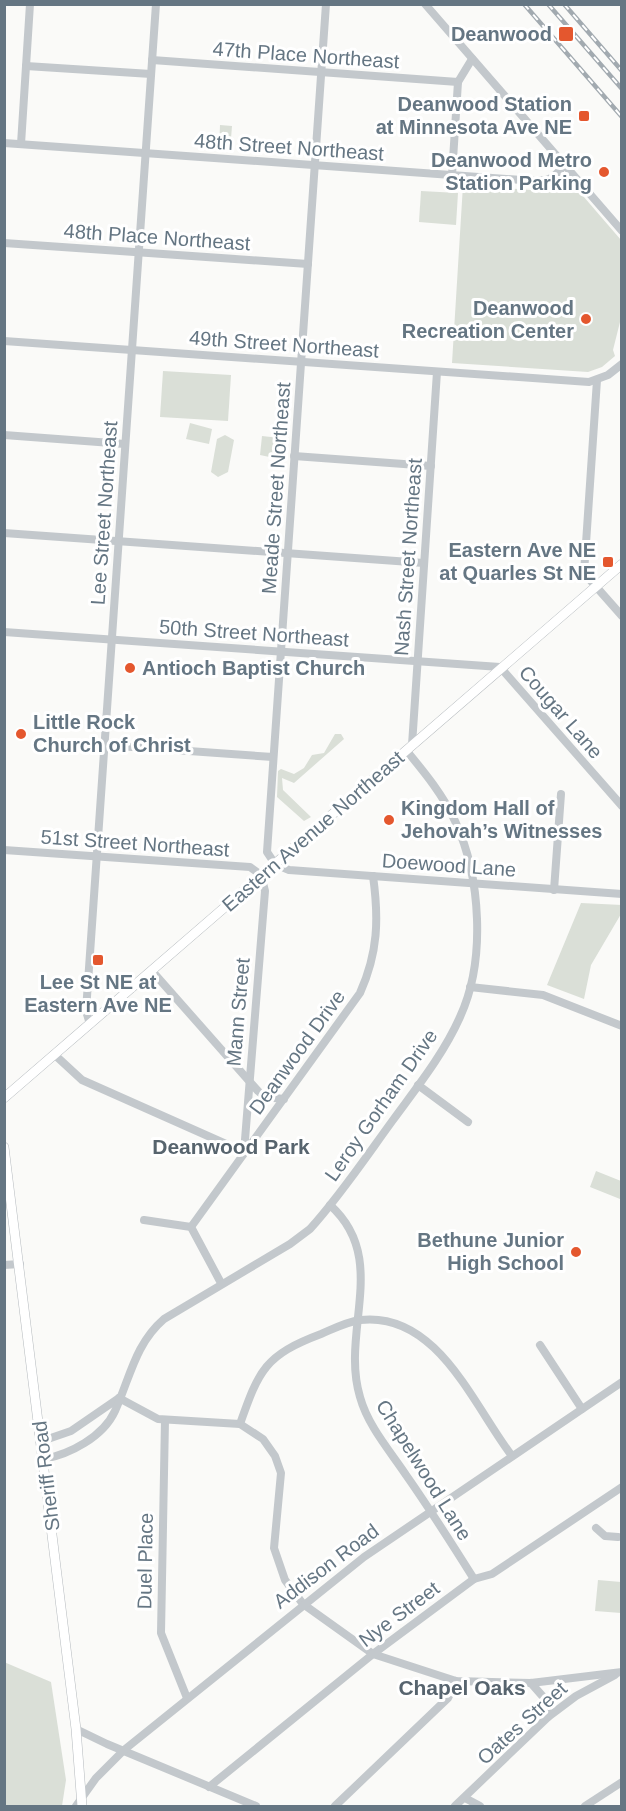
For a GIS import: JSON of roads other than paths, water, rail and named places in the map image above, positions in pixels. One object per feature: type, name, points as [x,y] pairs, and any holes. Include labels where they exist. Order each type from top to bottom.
[{"type":"main road","name":"Eastern Avenue Northeast","points":[[4,1098],[56,1056],[261,875],[621,564]]},
{"type":"main road","name":"Sheriff Road","points":[[4,1147],[42,1441],[76,1729],[82,1802]]},
{"type":"street","points":[[21,144],[30,4]]},
{"type":"street","name":"Lee Street Northeast","points":[[90,1024],[86,1011],[156,4]]},
{"type":"street","name":"Meade Street Northeast","points":[[275,864],[267,852],[326,4]]},
{"type":"street","points":[[425,4],[621,231]]},
{"type":"street","points":[[452,175],[458,82],[472,59]]},
{"type":"street","name":"47th Place Northeast","points":[[152,60],[458,82]]},
{"type":"street","points":[[26,66],[151,74]]},
{"type":"street","name":"48th Street Northeast","points":[[4,143],[548,181],[555,177],[565,164]]},
{"type":"street","name":"48th Place Northeast","points":[[4,243],[308,264]]},
{"type":"street","name":"49th Street Northeast","points":[[4,341],[589,382],[597,380]]},
{"type":"street","points":[[621,364],[597,380],[584,573],[621,616]]},
{"type":"street","name":"Nash Street Northeast","points":[[409,748],[418,661],[437,372]]},
{"type":"street","points":[[4,435],[125,444]]},
{"type":"street","points":[[294,456],[431,466]]},
{"type":"street","points":[[4,533],[424,563]]},
{"type":"street","name":"50th Street Northeast","points":[[4,632],[500,667]]},
{"type":"street","name":"Cougar Lane","points":[[500,667],[621,806]]},
{"type":"street","points":[[104,745],[273,757]]},
{"type":"street","name":"Leroy Gorham Drive","points":[[44,1458],[70,1450],[91,1437],[110,1419],[138,1350],[152,1330],[175,1310],[304,1234],[330,1205],[449,1040],[461,1015],[470,987],[477,932],[474,884],[465,845],[455,821],[409,748]]},
{"type":"street","points":[[554,890],[561,794]]},
{"type":"street","name":"51st Street Northeast","points":[[4,850],[250,867],[261,875]]},
{"type":"street","name":"Doewood Lane","points":[[275,864],[289,870],[621,894]]},
{"type":"street","name":"Mann Street","points":[[244,1152],[265,891],[261,875]]},
{"type":"street","name":"Deanwood Drive","points":[[190,1227],[348,1011],[368,975],[377,937],[378,915],[374,876]]},
{"type":"street","points":[[152,971],[265,1097],[284,1099]]},
{"type":"street","points":[[470,987],[543,995],[621,1026]]},
{"type":"street","points":[[56,1056],[82,1080],[244,1152]]},
{"type":"street","points":[[418,1085],[468,1122]]},
{"type":"street","name":"Chapelwood Lane","points":[[330,1205],[350,1226],[358,1251],[361,1271],[356,1374],[364,1408],[474,1579]]},
{"type":"street","points":[[144,1220],[190,1227],[221,1283]]},
{"type":"street","points":[[4,1266],[20,1264]]},
{"type":"street","points":[[240,1424],[261,1372],[280,1352],[296,1343],[358,1320],[399,1324],[430,1344],[458,1378],[512,1456]]},
{"type":"street","points":[[540,1345],[582,1409]]},
{"type":"street","name":"Addison Road","points":[[76,1806],[82,1802],[105,1768],[124,1750],[303,1604],[430,1510],[621,1382]]},
{"type":"street","points":[[42,1441],[71,1431],[119,1398],[153,1417],[165,1420],[240,1424],[263,1439],[279,1465],[282,1482],[274,1554],[285,1580],[303,1604],[373,1654],[456,1682],[531,1683],[620,1673]]},
{"type":"street","name":"Duel Place","points":[[165,1420],[161,1634],[187,1698]]},
{"type":"street","name":"Nye Street","points":[[209,1787],[373,1654],[474,1579],[492,1574],[621,1487]]},
{"type":"street","points":[[596,1528],[605,1536],[618,1537]]},
{"type":"street","name":"Oates Street","points":[[455,1806],[548,1717],[576,1696],[620,1673]]},
{"type":"street","points":[[335,1806],[448,1698],[456,1682]]},
{"type":"street","points":[[531,1683],[545,1699],[548,1717]]},
{"type":"street","points":[[76,1729],[256,1806]]},
{"type":"street","points":[[585,1806],[621,1782]]},
{"type":"street","points":[[465,1798],[480,1806]]},
{"type":"railway","points":[[524,4],[622,117]]},
{"type":"railway","points":[[548,4],[622,89]]},
{"type":"railway","points":[[564,4],[622,71]]},
{"type":"place","name":"Deanwood","points":[[566,34]]},
{"type":"place","name":"Deanwood Station at Minnesota Ave NE","points":[[584,116]]},
{"type":"place","name":"Deanwood Metro Station Parking","points":[[604,172]]},
{"type":"place","name":"Deanwood Recreation Center","points":[[586,319]]},
{"type":"place","name":"Eastern Ave NE at Quarles St NE","points":[[608,562]]},
{"type":"place","name":"Antioch Baptist Church","points":[[130,668]]},
{"type":"place","name":"Little Rock Church of Christ","points":[[21,734]]},
{"type":"place","name":"Kingdom Hall of Jehovah’s Witnesses","points":[[389,820]]},
{"type":"place","name":"Lee St NE at Eastern Ave NE","points":[[98,960]]},
{"type":"place","name":"Bethune Junior High School","points":[[576,1252]]},
{"type":"district","name":"Deanwood Park","points":[[231,1147]]},
{"type":"district","name":"Chapel Oaks","points":[[462,1688]]}]
